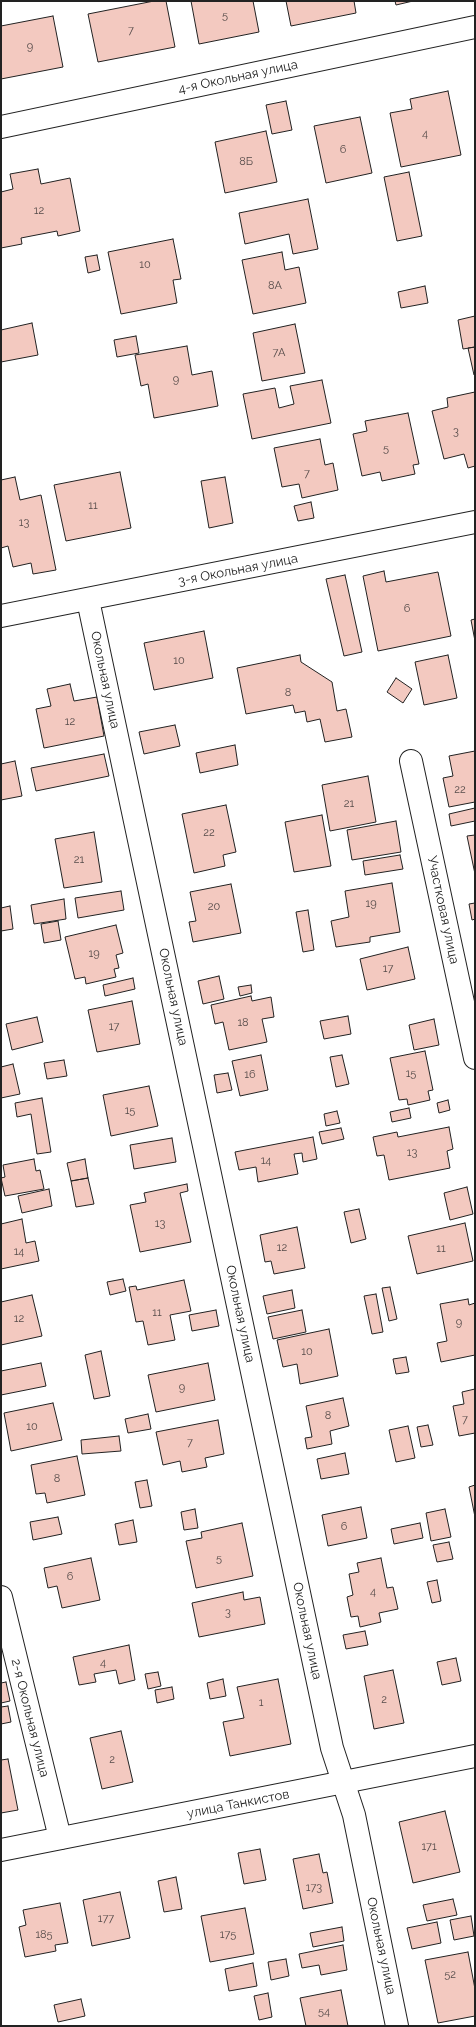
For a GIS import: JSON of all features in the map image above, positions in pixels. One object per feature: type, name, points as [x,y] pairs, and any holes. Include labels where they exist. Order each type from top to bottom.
[{"type":"street","name":"4-я Окольная улица","points":[[1,127],[475,28]]},
{"type":"street","name":"3-я Окольная улица","points":[[1,616],[88,600],[475,522]]},
{"type":"street","name":"Окольная улица","points":[[88,600],[330,1740],[354,1815],[397,2026]]},
{"type":"street","name":"Участковая улица","points":[[411,761],[475,1058]]},
{"type":"street","name":"2-я Окольная улица","points":[[1,1597],[60,1838]]},
{"type":"street","name":"улица Танкистов","points":[[1,1850],[475,1756]]},
{"type":"building","points":[[154,1],[166,1],[175,47],[98,62],[88,14]]},
{"type":"building","points":[[191,1],[253,1],[259,32],[199,44]]},
{"type":"building","points":[[286,1],[354,1],[356,13],[291,26]]},
{"type":"building","points":[[395,1],[413,1],[396,5]]},
{"type":"building","points":[[53,16],[63,67],[1,79],[1,26]]},
{"type":"building","points":[[448,91],[461,155],[401,167],[390,113],[412,109],[410,99]]},
{"type":"building","points":[[286,101],[292,130],[272,134],[266,105]]},
{"type":"building","points":[[360,117],[372,173],[326,183],[314,126]]},
{"type":"building","points":[[266,131],[277,182],[225,193],[215,142]]},
{"type":"building","points":[[38,169],[41,184],[70,178],[80,231],[58,236],[57,231],[21,238],[22,244],[1,248],[1,192],[13,189],[10,174]]},
{"type":"building","points":[[409,172],[422,236],[397,241],[384,177]]},
{"type":"building","points":[[308,199],[318,249],[293,254],[289,234],[245,244],[239,213]]},
{"type":"building","points":[[173,239],[181,279],[173,280],[177,303],[121,314],[108,252]]},
{"type":"building","points":[[282,252],[285,270],[299,267],[306,303],[253,314],[242,260]]},
{"type":"building","points":[[97,255],[100,270],[88,273],[85,257]]},
{"type":"building","points":[[425,286],[428,303],[401,308],[398,292]]},
{"type":"building","points":[[475,316],[475,347],[463,349],[458,320]]},
{"type":"building","points":[[32,323],[38,355],[1,362],[1,330]]},
{"type":"building","points":[[295,324],[305,373],[262,381],[253,333]]},
{"type":"building","points":[[136,336],[139,353],[117,357],[114,340]]},
{"type":"building","points":[[187,346],[192,375],[212,371],[218,406],[154,418],[148,384],[141,386],[135,355]]},
{"type":"building","points":[[475,347],[475,375],[474,375],[468,348]]},
{"type":"building","points":[[322,380],[331,423],[252,439],[243,394],[275,388],[279,408],[294,404],[290,386]]},
{"type":"building","points":[[475,392],[475,466],[468,468],[464,454],[444,459],[432,411],[448,407],[447,398]]},
{"type":"building","points":[[408,413],[419,464],[413,465],[415,474],[382,481],[380,472],[362,476],[353,434],[367,431],[365,421]]},
{"type":"building","points":[[320,439],[325,465],[333,463],[338,490],[302,498],[299,484],[282,487],[274,448]]},
{"type":"building","points":[[120,472],[131,528],[66,541],[54,485]]},
{"type":"building","points":[[15,477],[20,500],[41,495],[56,570],[33,574],[31,563],[13,567],[8,546],[1,548],[1,480]]},
{"type":"building","points":[[225,477],[233,523],[209,528],[201,481]]},
{"type":"building","points":[[311,502],[314,518],[298,521],[294,506]]},
{"type":"building","points":[[384,571],[386,582],[438,572],[451,636],[378,651],[363,576]]},
{"type":"building","points":[[345,575],[362,652],[344,656],[326,579]]},
{"type":"building","points":[[475,619],[475,641],[471,620]]},
{"type":"building","points":[[204,631],[213,678],[154,690],[144,643]]},
{"type":"building","points":[[300,655],[301,662],[332,682],[337,711],[346,709],[352,737],[325,742],[320,719],[307,722],[305,711],[295,713],[293,705],[246,714],[237,668]]},
{"type":"building","points":[[448,655],[457,698],[424,705],[415,662]]},
{"type":"building","points":[[396,678],[412,689],[403,703],[387,692]]},
{"type":"building","points":[[70,684],[74,701],[97,697],[104,736],[44,748],[36,709],[51,706],[47,689]]},
{"type":"building","points":[[175,725],[180,746],[144,754],[139,732]]},
{"type":"building","points":[[235,745],[238,765],[200,773],[196,753]]},
{"type":"building","points":[[475,751],[475,802],[449,807],[443,778],[453,776],[449,756]]},
{"type":"building","points":[[104,754],[109,776],[36,791],[31,768]]},
{"type":"building","points":[[15,761],[22,796],[1,800],[1,764]]},
{"type":"building","points":[[368,776],[376,822],[330,831],[322,785]]},
{"type":"building","points":[[226,805],[236,852],[223,855],[225,866],[194,873],[182,814]]},
{"type":"building","points":[[475,808],[475,821],[451,826],[449,814]]},
{"type":"building","points":[[322,815],[331,866],[294,872],[285,822]]},
{"type":"building","points":[[396,821],[401,852],[352,860],[347,830]]},
{"type":"building","points":[[94,832],[102,882],[64,888],[55,839]]},
{"type":"building","points":[[475,835],[475,874],[467,836]]},
{"type":"building","points":[[400,855],[403,869],[365,875],[363,861]]},
{"type":"building","points":[[392,883],[400,932],[370,937],[370,942],[336,947],[331,921],[349,917],[345,891]]},
{"type":"building","points":[[231,884],[241,933],[193,942],[189,922],[196,921],[190,892]]},
{"type":"building","points":[[121,891],[124,910],[78,918],[75,898]]},
{"type":"building","points":[[64,899],[66,919],[34,924],[31,905]]},
{"type":"building","points":[[475,903],[475,919],[472,920],[469,904]]},
{"type":"building","points":[[10,906],[13,929],[1,931],[1,908]]},
{"type":"building","points":[[308,910],[314,950],[303,952],[296,912]]},
{"type":"building","points":[[58,921],[61,940],[44,943],[41,924]]},
{"type":"building","points":[[116,925],[123,953],[116,955],[119,968],[114,969],[116,977],[86,984],[85,977],[75,979],[65,937]]},
{"type":"building","points":[[408,947],[415,979],[367,990],[360,959]]},
{"type":"building","points":[[219,976],[224,999],[203,1004],[198,981]]},
{"type":"building","points":[[133,978],[135,989],[105,996],[103,985]]},
{"type":"building","points":[[251,985],[252,993],[240,996],[238,987]]},
{"type":"building","points":[[251,996],[252,1001],[271,997],[274,1017],[262,1019],[267,1042],[229,1050],[223,1022],[215,1024],[211,1005]]},
{"type":"building","points":[[132,1001],[140,1044],[97,1052],[88,1010]]},
{"type":"building","points":[[348,1016],[351,1034],[324,1039],[320,1021]]},
{"type":"building","points":[[37,1017],[43,1042],[12,1050],[6,1024]]},
{"type":"building","points":[[434,1019],[439,1045],[414,1050],[409,1025]]},
{"type":"building","points":[[425,1051],[433,1090],[428,1091],[430,1100],[408,1105],[407,1099],[399,1100],[390,1058]]},
{"type":"building","points":[[261,1055],[268,1090],[240,1096],[232,1061]]},
{"type":"building","points":[[342,1055],[349,1084],[336,1087],[330,1057]]},
{"type":"building","points":[[64,1060],[67,1076],[47,1079],[44,1063]]},
{"type":"building","points":[[13,1064],[20,1094],[1,1098],[1,1067]]},
{"type":"building","points":[[228,1073],[232,1090],[217,1093],[214,1075]]},
{"type":"building","points":[[149,1086],[158,1126],[111,1136],[103,1095]]},
{"type":"building","points":[[42,1098],[51,1152],[37,1154],[31,1114],[17,1117],[15,1103]]},
{"type":"building","points":[[448,1100],[450,1110],[439,1113],[437,1103]]},
{"type":"building","points":[[409,1108],[411,1118],[392,1122],[390,1112]]},
{"type":"building","points":[[337,1111],[340,1123],[326,1126],[324,1114]]},
{"type":"building","points":[[449,1127],[453,1149],[447,1151],[450,1168],[389,1180],[384,1155],[377,1156],[373,1137],[397,1132],[398,1137]]},
{"type":"building","points":[[341,1128],[344,1139],[322,1144],[319,1132]]},
{"type":"building","points":[[313,1137],[317,1159],[303,1162],[302,1153],[294,1154],[298,1174],[258,1182],[256,1167],[239,1170],[235,1152]]},
{"type":"building","points":[[172,1138],[176,1162],[134,1169],[130,1145]]},
{"type":"building","points":[[34,1159],[36,1171],[40,1170],[44,1189],[5,1196],[1,1178],[5,1177],[3,1165]]},
{"type":"building","points":[[85,1159],[88,1178],[71,1181],[67,1163]]},
{"type":"building","points":[[88,1178],[94,1204],[76,1207],[71,1181]]},
{"type":"building","points":[[187,1184],[188,1191],[180,1193],[191,1242],[140,1252],[130,1205],[146,1202],[144,1193]]},
{"type":"building","points":[[467,1187],[473,1214],[450,1220],[444,1193]]},
{"type":"building","points":[[49,1189],[52,1206],[22,1213],[18,1196]]},
{"type":"building","points":[[359,1209],[366,1239],[351,1243],[344,1212]]},
{"type":"building","points":[[22,1219],[26,1243],[35,1241],[39,1261],[1,1269],[1,1224]]},
{"type":"building","points":[[465,1223],[473,1261],[417,1274],[408,1236]]},
{"type":"building","points":[[297,1227],[305,1268],[274,1274],[271,1261],[265,1262],[260,1235]]},
{"type":"building","points":[[123,1279],[126,1291],[110,1295],[107,1282]]},
{"type":"building","points":[[184,1280],[191,1311],[170,1315],[175,1340],[148,1345],[143,1321],[136,1322],[129,1287],[136,1286],[137,1290]]},
{"type":"building","points":[[390,1287],[397,1319],[389,1321],[382,1288]]},
{"type":"building","points":[[292,1290],[295,1308],[267,1314],[263,1296]]},
{"type":"building","points":[[376,1294],[383,1332],[372,1334],[364,1296]]},
{"type":"building","points":[[32,1295],[42,1336],[1,1345],[1,1302]]},
{"type":"building","points":[[468,1299],[469,1305],[475,1303],[475,1355],[441,1362],[437,1343],[447,1341],[440,1304]]},
{"type":"building","points":[[216,1310],[219,1326],[192,1331],[189,1315]]},
{"type":"building","points":[[302,1310],[306,1332],[273,1339],[268,1317]]},
{"type":"building","points":[[329,1329],[338,1376],[300,1384],[297,1364],[283,1367],[277,1340]]},
{"type":"building","points":[[101,1351],[110,1396],[94,1399],[85,1355]]},
{"type":"building","points":[[406,1357],[409,1372],[396,1374],[393,1359]]},
{"type":"building","points":[[41,1363],[46,1386],[1,1395],[1,1371]]},
{"type":"building","points":[[208,1363],[215,1400],[156,1412],[148,1375]]},
{"type":"building","points":[[475,1389],[475,1433],[459,1436],[453,1406],[464,1404],[462,1392]]},
{"type":"building","points":[[343,1398],[349,1426],[330,1431],[332,1444],[307,1449],[305,1438],[312,1437],[306,1406]]},
{"type":"building","points":[[53,1403],[62,1440],[11,1451],[4,1413]]},
{"type":"building","points":[[148,1414],[151,1429],[128,1433],[125,1419]]},
{"type":"building","points":[[218,1420],[224,1454],[205,1458],[207,1467],[182,1472],[180,1461],[163,1465],[156,1432]]},
{"type":"building","points":[[428,1425],[433,1445],[421,1447],[417,1427]]},
{"type":"building","points":[[408,1426],[415,1458],[396,1462],[389,1430]]},
{"type":"building","points":[[119,1436],[121,1451],[82,1454],[81,1440]]},
{"type":"building","points":[[345,1453],[349,1474],[321,1479],[317,1459]]},
{"type":"building","points":[[77,1456],[85,1495],[47,1503],[45,1493],[36,1494],[31,1465]]},
{"type":"building","points":[[147,1480],[152,1506],[140,1508],[135,1482]]},
{"type":"building","points":[[475,1485],[475,1517],[469,1487]]},
{"type":"building","points":[[361,1507],[367,1538],[328,1546],[322,1515]]},
{"type":"building","points":[[195,1509],[198,1528],[184,1530],[181,1512]]},
{"type":"building","points":[[445,1509],[451,1537],[431,1541],[426,1513]]},
{"type":"building","points":[[58,1517],[62,1534],[33,1540],[30,1522]]},
{"type":"building","points":[[133,1520],[137,1542],[119,1545],[115,1524]]},
{"type":"building","points":[[242,1523],[253,1576],[196,1588],[186,1541],[202,1538],[201,1532]]},
{"type":"building","points":[[420,1523],[423,1538],[394,1544],[391,1529]]},
{"type":"building","points":[[449,1542],[453,1559],[437,1562],[433,1545]]},
{"type":"building","points":[[91,1558],[100,1600],[62,1608],[57,1586],[48,1588],[44,1568]]},
{"type":"building","points":[[381,1558],[387,1588],[393,1587],[398,1609],[379,1613],[381,1622],[360,1627],[358,1616],[351,1617],[347,1597],[353,1595],[349,1574],[359,1572],[357,1563]]},
{"type":"building","points":[[437,1580],[441,1601],[432,1603],[427,1582]]},
{"type":"building","points":[[243,1592],[244,1600],[260,1597],[265,1624],[199,1637],[192,1603]]},
{"type":"building","points":[[365,1631],[368,1645],[346,1649],[343,1635]]},
{"type":"building","points":[[129,1645],[135,1680],[119,1684],[116,1670],[94,1674],[96,1682],[79,1685],[73,1657]]},
{"type":"building","points":[[456,1658],[461,1681],[442,1685],[437,1662]]},
{"type":"building","points":[[393,1670],[404,1723],[374,1729],[364,1676]]},
{"type":"building","points":[[158,1672],[161,1686],[148,1689],[145,1674]]},
{"type":"building","points":[[223,1679],[226,1696],[210,1699],[207,1683]]},
{"type":"building","points":[[278,1679],[291,1744],[230,1756],[223,1722],[244,1718],[237,1687]]},
{"type":"building","points":[[6,1682],[10,1701],[1,1703],[1,1683]]},
{"type":"building","points":[[172,1687],[174,1699],[157,1703],[155,1690]]},
{"type":"building","points":[[8,1706],[11,1722],[1,1724],[1,1707]]},
{"type":"building","points":[[121,1731],[133,1782],[102,1789],[90,1738]]},
{"type":"building","points":[[8,1759],[18,1810],[1,1813],[1,1760]]},
{"type":"building","points":[[445,1811],[460,1872],[413,1883],[399,1822]]},
{"type":"building","points":[[260,1849],[266,1880],[244,1884],[238,1853]]},
{"type":"building","points":[[319,1854],[323,1873],[327,1872],[333,1903],[303,1909],[293,1859]]},
{"type":"building","points":[[176,1877],[182,1909],[164,1912],[158,1881]]},
{"type":"building","points":[[120,1892],[130,1938],[92,1946],[83,1900]]},
{"type":"building","points":[[453,1899],[457,1915],[427,1921],[423,1905]]},
{"type":"building","points":[[60,1903],[68,1943],[55,1945],[56,1951],[25,1957],[19,1927],[26,1925],[23,1910]]},
{"type":"building","points":[[245,1908],[254,1954],[210,1962],[201,1916]]},
{"type":"building","points":[[471,1916],[474,1936],[454,1940],[450,1920]]},
{"type":"building","points":[[437,1922],[441,1943],[412,1949],[407,1928]]},
{"type":"building","points":[[342,1927],[344,1941],[313,1947],[310,1933]]},
{"type":"building","points":[[343,1945],[347,1970],[321,1975],[319,1965],[302,1968],[299,1954]]},
{"type":"building","points":[[468,1952],[475,1989],[475,2016],[438,2023],[425,1960]]},
{"type":"building","points":[[286,1959],[289,1976],[271,1980],[268,1962]]},
{"type":"building","points":[[253,1963],[257,1986],[229,1991],[225,1969]]},
{"type":"building","points":[[341,1990],[348,2026],[306,2026],[300,1998]]},
{"type":"building","points":[[268,1993],[272,2017],[259,2020],[254,1996]]},
{"type":"building","points":[[81,1999],[85,2016],[58,2022],[54,2005]]}]
